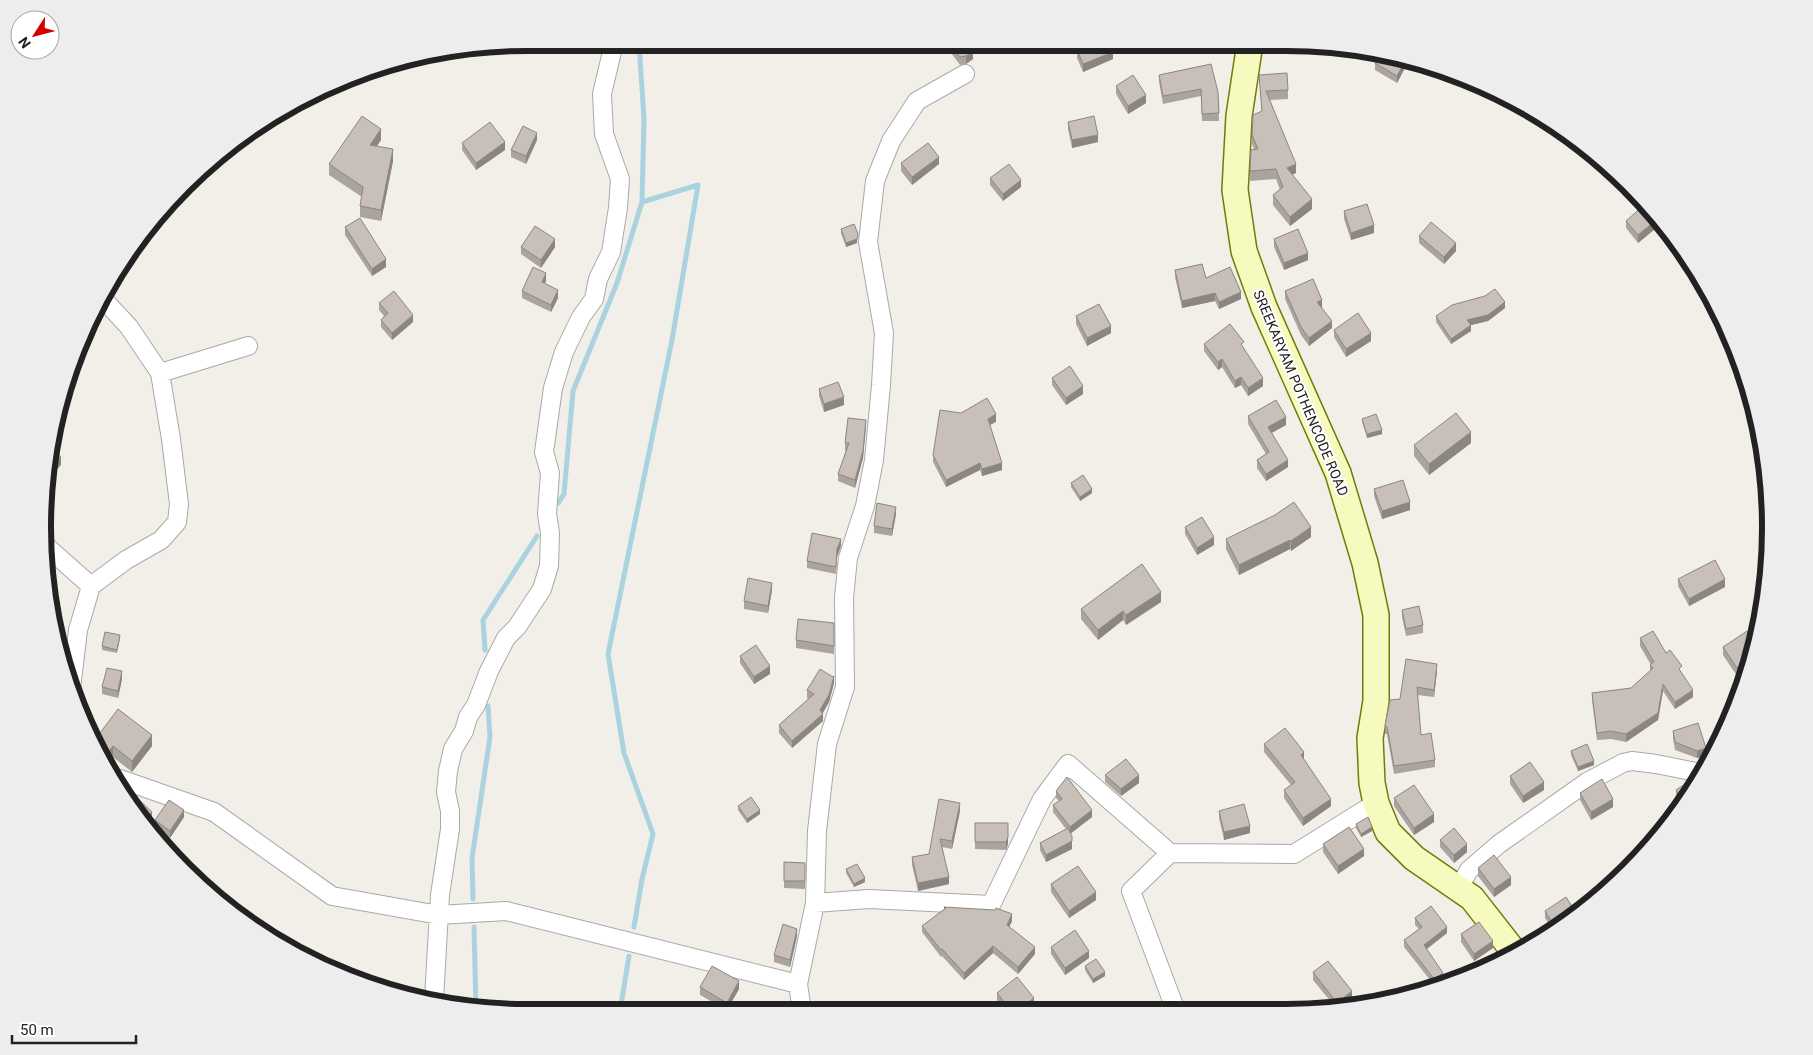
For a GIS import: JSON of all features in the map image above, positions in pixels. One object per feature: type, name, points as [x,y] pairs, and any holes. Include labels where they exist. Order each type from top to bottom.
[{"type":"main road","name":"SREEKARYAM POTHENCODE ROAD","points":[[1249,51],[1239,116],[1235,190],[1244,251],[1264,307],[1338,473],[1366,562],[1376,615],[1376,702],[1370,738],[1372,783],[1376,803],[1388,832],[1414,858],[1472,898],[1510,947]]},
{"type":"street","points":[[434,995],[440,895],[450,829],[450,811],[446,792],[453,749],[464,731],[468,717],[476,705],[506,638],[517,627],[542,589],[549,566],[550,533],[547,495],[550,473],[544,452],[553,388],[564,352],[581,317],[594,299],[598,279],[611,252],[618,208],[620,179],[604,134],[602,94],[612,51]]},
{"type":"street","points":[[801,1004],[798,984],[815,903],[817,831],[827,744],[845,687],[844,597],[848,558],[865,506],[874,460],[881,385],[884,332],[868,242],[875,181],[892,141],[918,101],[965,74]]},
{"type":"street","points":[[73,670],[78,630],[90,586],[126,560],[162,540],[177,522],[179,504],[160,372],[129,327],[107,304]]},
{"type":"street","points":[[160,372],[248,346]]},
{"type":"street","points":[[52,551],[90,586]]},
{"type":"street","points":[[1458,889],[1469,870],[1499,844],[1587,782],[1624,763],[1632,761],[1694,772]]},
{"type":"street","points":[[815,903],[869,899],[991,906],[1042,798],[1068,764],[1170,853],[1294,854],[1376,803]]},
{"type":"street","points":[[125,782],[214,812],[332,896],[439,914],[506,911],[798,984]]},
{"type":"street","points":[[1170,853],[1131,891],[1173,1004]]},
{"type":"building","points":[[955,51],[973,51],[966,56],[960,57]]},
{"type":"building","points":[[1077,51],[1113,52],[1083,64]]},
{"type":"building","points":[[1377,60],[1403,66],[1397,76],[1375,63]]},
{"type":"building","points":[[1211,64],[1218,92],[1219,113],[1202,114],[1201,89],[1163,96],[1159,75]]},
{"type":"building","points":[[1287,73],[1288,90],[1266,91],[1296,164],[1287,168],[1312,199],[1290,217],[1273,195],[1283,187],[1276,169],[1250,171],[1251,150],[1258,149],[1252,135],[1253,115],[1262,111],[1259,75]]},
{"type":"building","points":[[1133,75],[1146,95],[1128,106],[1116,86]]},
{"type":"building","points":[[362,116],[381,129],[370,145],[393,149],[381,210],[360,206],[363,187],[329,164]]},
{"type":"building","points":[[1094,116],[1098,135],[1072,140],[1068,122]]},
{"type":"building","points":[[490,122],[505,142],[476,163],[462,143]]},
{"type":"building","points":[[523,126],[537,133],[526,156],[511,150]]},
{"type":"building","points":[[928,143],[939,157],[912,177],[901,163]]},
{"type":"building","points":[[1009,164],[1021,180],[1003,194],[990,178]]},
{"type":"building","points":[[1367,204],[1374,225],[1351,233],[1344,211]]},
{"type":"building","points":[[1640,209],[1652,223],[1638,235],[1626,221]]},
{"type":"building","points":[[360,218],[386,259],[372,269],[345,227]]},
{"type":"building","points":[[1431,222],[1456,243],[1444,257],[1419,236]]},
{"type":"building","points":[[854,224],[858,234],[857,239],[846,243],[841,229]]},
{"type":"building","points":[[535,226],[555,239],[541,260],[521,247]]},
{"type":"building","points":[[1298,229],[1308,253],[1284,263],[1274,239]]},
{"type":"building","points":[[1202,264],[1206,278],[1230,267],[1241,292],[1219,302],[1215,293],[1182,301],[1175,270]]},
{"type":"building","points":[[533,267],[546,273],[542,282],[558,290],[551,305],[522,291]]},
{"type":"building","points":[[1313,279],[1322,300],[1317,302],[1332,321],[1309,338],[1301,327],[1285,291]]},
{"type":"building","points":[[1495,289],[1505,302],[1488,315],[1467,320],[1471,325],[1451,339],[1436,316],[1452,305],[1485,296]]},
{"type":"building","points":[[394,291],[413,315],[392,333],[381,320],[388,313],[379,303]]},
{"type":"building","points":[[1099,304],[1111,326],[1087,338],[1076,316]]},
{"type":"building","points":[[1358,313],[1371,333],[1346,349],[1334,330]]},
{"type":"building","points":[[1230,324],[1244,342],[1241,344],[1263,378],[1248,388],[1241,377],[1235,381],[1222,359],[1218,362],[1204,344]]},
{"type":"building","points":[[1070,366],[1083,386],[1066,398],[1052,378]]},
{"type":"building","points":[[838,382],[844,397],[824,404],[819,389]]},
{"type":"building","points":[[987,398],[996,414],[988,419],[1002,463],[982,469],[980,463],[946,480],[933,455],[940,410],[961,413]]},
{"type":"building","points":[[1276,400],[1286,417],[1268,427],[1288,460],[1266,474],[1257,460],[1269,452],[1248,416]]},
{"type":"building","points":[[1456,413],[1471,432],[1429,464],[1414,445]]},
{"type":"building","points":[[1376,414],[1382,430],[1367,434],[1362,419]]},
{"type":"building","points":[[848,418],[866,420],[863,451],[855,480],[838,474],[849,443],[845,443]]},
{"type":"building","points":[[57,453],[61,457],[55,464]]},
{"type":"building","points":[[1083,475],[1092,489],[1080,497],[1071,483]]},
{"type":"building","points":[[1403,480],[1410,502],[1382,511],[1374,489]]},
{"type":"building","points":[[1294,502],[1311,527],[1291,541],[1239,565],[1226,539],[1275,515]]},
{"type":"building","points":[[877,503],[896,507],[892,529],[874,526]]},
{"type":"building","points":[[1202,517],[1214,537],[1197,548],[1185,527]]},
{"type":"building","points":[[812,533],[841,539],[837,549],[836,567],[807,561]]},
{"type":"building","points":[[1715,560],[1725,579],[1689,599],[1678,579]]},
{"type":"building","points":[[1142,564],[1161,592],[1126,615],[1123,611],[1098,630],[1081,609]]},
{"type":"building","points":[[748,578],[772,583],[768,606],[744,601]]},
{"type":"building","points":[[1419,606],[1423,625],[1406,629],[1402,610]]},
{"type":"building","points":[[798,619],[834,623],[834,646],[796,640]]},
{"type":"building","points":[[1653,631],[1666,653],[1670,650],[1682,666],[1679,669],[1693,690],[1675,702],[1663,684],[1658,713],[1626,734],[1611,731],[1597,733],[1592,693],[1631,688],[1653,668],[1650,665],[1654,662],[1640,638]]},
{"type":"building","points":[[1747,631],[1750,635],[1741,665],[1737,668],[1723,647]]},
{"type":"building","points":[[105,632],[120,635],[117,650],[102,646]]},
{"type":"building","points":[[756,645],[770,666],[754,677],[740,656]]},
{"type":"building","points":[[1406,659],[1437,664],[1434,690],[1417,687],[1421,735],[1431,733],[1435,760],[1394,766],[1387,727],[1385,726],[1390,700],[1400,699]]},
{"type":"building","points":[[107,668],[122,671],[118,691],[102,687]]},
{"type":"building","points":[[820,669],[834,676],[829,695],[820,710],[823,714],[792,741],[779,725],[814,694],[807,690]]},
{"type":"building","points":[[118,709],[152,735],[132,761],[113,746],[108,753],[99,735]]},
{"type":"building","points":[[1698,723],[1706,748],[1697,751],[1675,742],[1673,731]]},
{"type":"building","points":[[1285,728],[1304,752],[1301,755],[1331,799],[1303,818],[1284,790],[1295,782],[1264,744]]},
{"type":"building","points":[[1715,728],[1717,729],[1713,738],[1709,746]]},
{"type":"building","points":[[1587,744],[1594,761],[1578,767],[1571,751]]},
{"type":"building","points":[[1126,759],[1139,775],[1121,789],[1105,775]]},
{"type":"building","points":[[1530,762],[1544,782],[1523,796],[1510,776]]},
{"type":"building","points":[[1067,777],[1092,810],[1070,827],[1053,805],[1062,799],[1056,791]]},
{"type":"building","points":[[1602,779],[1613,799],[1591,812],[1580,793]]},
{"type":"building","points":[[1687,783],[1679,795],[1676,790]]},
{"type":"building","points":[[1414,785],[1434,814],[1414,828],[1394,798]]},
{"type":"building","points":[[134,795],[152,812],[149,815]]},
{"type":"building","points":[[751,797],[760,810],[747,819],[738,806]]},
{"type":"building","points":[[939,799],[960,803],[952,841],[940,839],[949,877],[918,883],[912,857],[929,854]]},
{"type":"building","points":[[169,800],[184,810],[170,831],[155,820]]},
{"type":"building","points":[[1244,804],[1250,826],[1224,832],[1219,811]]},
{"type":"building","points":[[1368,817],[1372,827],[1361,834],[1356,824]]},
{"type":"building","points":[[975,823],[1008,823],[1006,842],[975,842]]},
{"type":"building","points":[[1349,827],[1364,849],[1338,866],[1323,844]]},
{"type":"building","points":[[1068,828],[1072,841],[1046,855],[1040,843]]},
{"type":"building","points":[[1454,828],[1467,844],[1454,855],[1440,840]]},
{"type":"building","points":[[1494,855],[1511,877],[1494,889],[1478,868]]},
{"type":"building","points":[[784,862],[805,863],[805,881],[784,881]]},
{"type":"building","points":[[857,864],[865,878],[854,884],[846,869]]},
{"type":"building","points":[[1078,866],[1096,892],[1069,911],[1051,884]]},
{"type":"building","points":[[1566,897],[1572,907],[1552,922],[1545,911]]},
{"type":"building","points":[[1431,906],[1447,927],[1424,945],[1443,973],[1434,979],[1404,940],[1422,927],[1415,918]]},
{"type":"building","points":[[944,907],[995,910],[996,908],[1012,914],[1007,925],[1035,947],[1018,967],[993,946],[964,973],[941,950],[922,926],[946,908]]},
{"type":"building","points":[[1479,922],[1493,941],[1474,954],[1461,934]]},
{"type":"building","points":[[783,924],[797,929],[790,960],[774,955]]},
{"type":"building","points":[[1075,930],[1089,951],[1065,968],[1051,947]]},
{"type":"building","points":[[1096,959],[1105,972],[1093,979],[1085,966]]},
{"type":"building","points":[[1328,961],[1352,991],[1340,1001],[1336,1001],[1313,972]]},
{"type":"building","points":[[712,966],[739,981],[727,1003],[700,987]]},
{"type":"building","points":[[1017,977],[1034,998],[1026,1004],[1006,1004],[997,993]]},
{"type":"waterway","points":[[634,927],[642,879],[653,834],[624,753],[608,654],[672,340],[698,185],[642,202],[644,119],[640,51]]},
{"type":"waterway","points":[[558,503],[564,494],[573,391],[617,283],[642,202]]},
{"type":"waterway","points":[[485,650],[483,620],[537,536]]},
{"type":"waterway","points":[[473,899],[472,858],[490,737],[488,706]]},
{"type":"waterway","points":[[474,927],[476,1001]]},
{"type":"waterway","points":[[621,1004],[629,956]]}]
